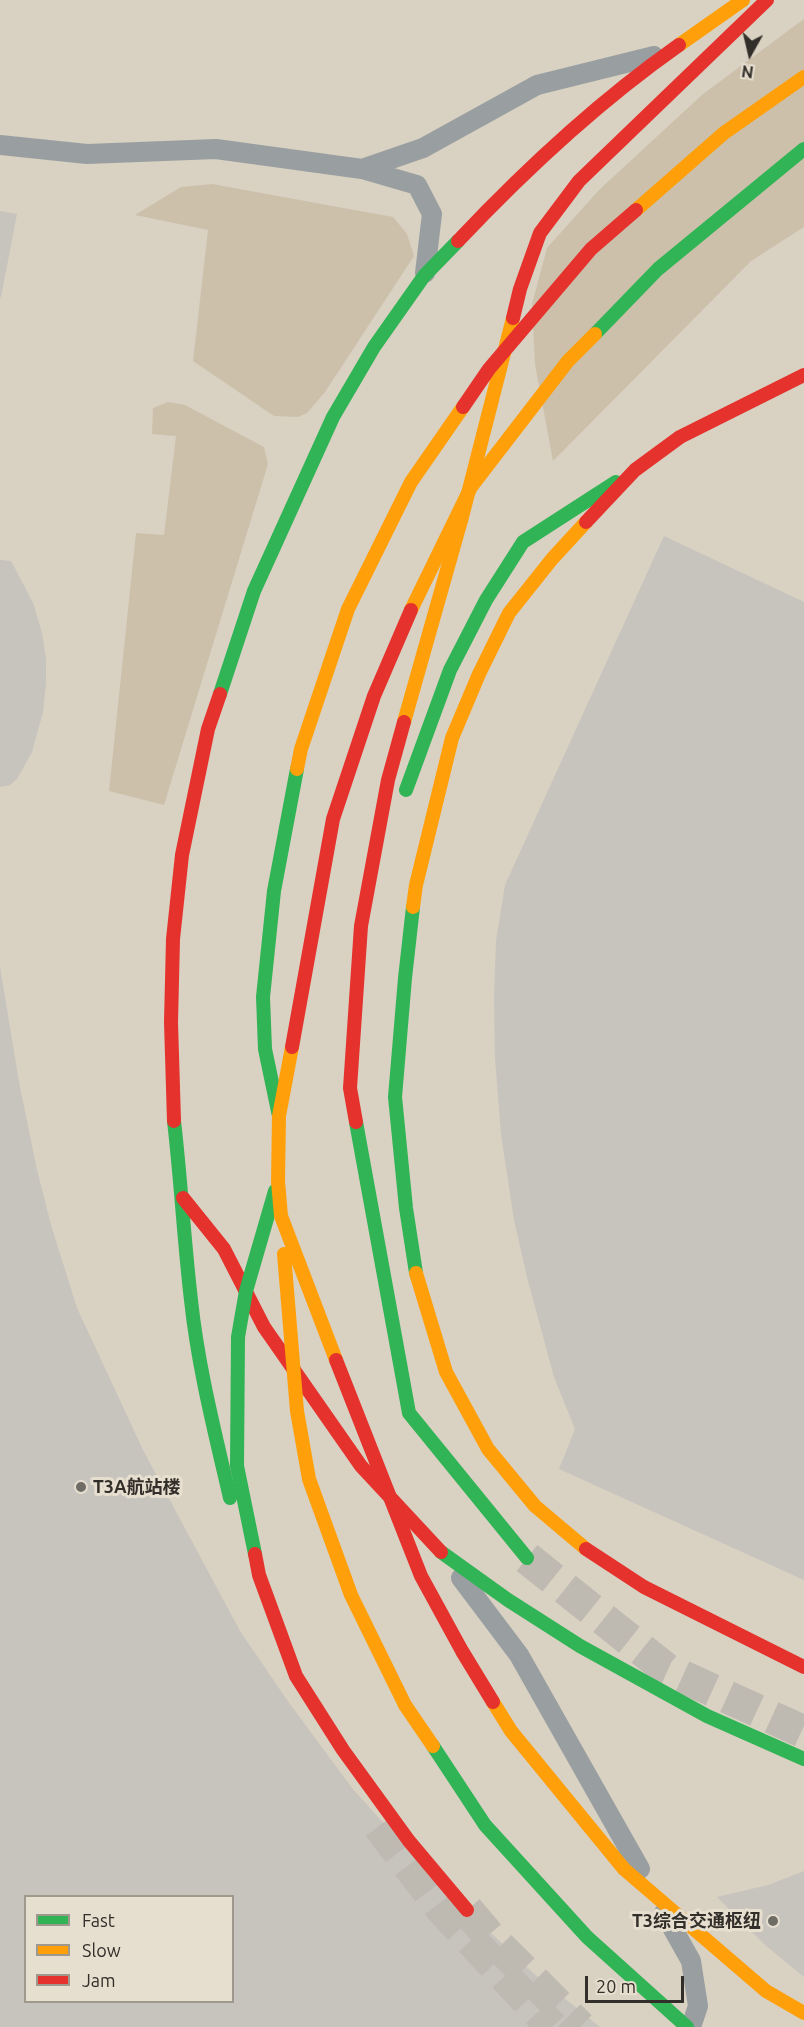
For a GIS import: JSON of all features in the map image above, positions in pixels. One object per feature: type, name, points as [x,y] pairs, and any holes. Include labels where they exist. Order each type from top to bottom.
[{"type":"main road","points":[[346,1778],[253,1593],[209,1408],[191,1301],[173,1109],[171,1022],[173,939],[182,855],[208,729],[254,591],[333,417],[374,347],[424,276],[510,185],[591,114],[668,53],[743,0]]},
{"type":"main road","points":[[527,1558],[408,1413],[350,1088],[361,927],[388,780],[462,517],[520,289],[540,233],[579,181],[767,0]]},
{"type":"main road","points":[[279,1116],[266,1049],[262,997],[274,891],[301,749],[348,609],[411,482],[489,369],[591,249],[724,133],[804,77]]},
{"type":"main road","points":[[689,2027],[586,1937],[485,1824],[405,1705],[351,1595],[309,1479],[297,1411],[278,1180],[279,1116],[333,819],[374,696],[421,587],[471,487],[568,361],[658,269],[804,149]]},
{"type":"main road","points":[[403,799],[450,670],[486,600],[523,543],[635,470],[680,437],[804,375]]},
{"type":"main road","points":[[635,470],[552,559],[509,613],[478,674],[452,738],[416,885],[405,978],[395,1097],[406,1208],[417,1281],[446,1372],[488,1449],[535,1506],[592,1554],[644,1587],[804,1667]]},
{"type":"main road","points":[[361,927],[392,831]]},
{"type":"main road","points":[[278,1180],[246,1291],[238,1337],[237,1466],[259,1575],[296,1676],[343,1750],[409,1841],[467,1910]]},
{"type":"main road","points":[[183,1198],[224,1249],[264,1327],[361,1466],[441,1552],[508,1600],[580,1646],[707,1716],[804,1759]]},
{"type":"main road","points":[[281,1216],[370,1450],[421,1576],[462,1651],[511,1731],[624,1869],[766,1991],[804,2013]]},
{"type":"lane","points":[[362,169],[423,148],[537,84],[668,53]]},
{"type":"lane","points":[[0,145],[87,154],[216,149],[362,169],[417,186],[432,214],[424,276]]},
{"type":"lane","points":[[441,1552],[519,1655],[691,1961],[698,2006],[689,2027]]},
{"type":"shaded area","points":[[0,0],[804,0],[804,2027],[0,2027]]},
{"type":"shaded area","points":[[804,19],[804,227],[751,261],[553,461],[535,364],[532,304],[547,248],[599,190],[703,94]]},
{"type":"shaded area","points":[[212,184],[393,217],[407,234],[414,256],[325,392],[307,413],[298,417],[274,416],[193,361],[208,230],[135,215],[181,187]]},
{"type":"shaded area","points":[[168,402],[185,405],[264,447],[268,464],[164,805],[109,791],[136,533],[164,535],[176,436],[152,434],[153,408]]},
{"type":"building","points":[[0,211],[17,214],[1,297],[0,297]]},
{"type":"building","points":[[664,536],[804,602],[804,1580],[559,1469],[575,1429],[554,1377],[527,1277],[514,1220],[501,1134],[495,1058],[494,997],[496,941],[505,885]]},
{"type":"building","points":[[0,560],[11,561],[33,603],[42,633],[46,658],[46,683],[43,712],[32,752],[17,779],[10,785],[0,787]]},
{"type":"building","name":"T3A航站楼","points":[[0,967],[19,1082],[37,1170],[51,1225],[77,1308],[143,1450],[240,1631],[287,1700],[352,1788],[430,1875],[532,1972],[600,2027],[0,2027]]},
{"type":"building","name":"T3综合交通枢纽","points":[[804,1871],[804,1977],[765,1945],[717,1897],[768,1885]]},
{"type":"tunnel","points":[[527,1558],[666,1669],[804,1732]]},
{"type":"tunnel","points":[[379,1826],[441,1908],[552,2027]]},
{"type":"tunnel","points":[[467,1910],[490,1937],[580,2027]]},
{"type":"traffic: fast","points":[[595,334],[658,269],[804,149]]},
{"type":"traffic: fast","points":[[220,694],[254,591],[333,417],[374,347],[424,276],[458,241]]},
{"type":"traffic: fast","points":[[406,790],[450,670],[486,600],[523,542],[616,482]]},
{"type":"traffic: fast","points":[[279,1116],[265,1049],[263,997],[274,891],[297,769]]},
{"type":"traffic: fast","points":[[413,907],[395,1097],[406,1208],[416,1273]]},
{"type":"traffic: fast","points":[[174,1121],[194,1325],[230,1498]]},
{"type":"traffic: fast","points":[[356,1122],[409,1413],[527,1558]]},
{"type":"traffic: fast","points":[[255,1554],[237,1466],[238,1337],[246,1291],[275,1191]]},
{"type":"traffic: fast","points":[[441,1552],[508,1600],[580,1646],[707,1716],[804,1759]]},
{"type":"traffic: fast","points":[[433,1746],[485,1825],[587,1937],[687,2027]]},
{"type":"traffic: slow","points":[[679,45],[743,0]]},
{"type":"traffic: slow","points":[[636,210],[724,133],[804,77]]},
{"type":"traffic: slow","points":[[404,722],[462,517],[513,318]]},
{"type":"traffic: slow","points":[[411,610],[471,487],[568,361],[595,334]]},
{"type":"traffic: slow","points":[[297,769],[301,749],[348,609],[411,482],[463,407]]},
{"type":"traffic: slow","points":[[413,907],[416,885],[452,738],[479,674],[509,613],[552,559],[586,522]]},
{"type":"traffic: slow","points":[[292,1047],[279,1116],[278,1181],[281,1216],[336,1360]]},
{"type":"traffic: slow","points":[[284,1254],[297,1411],[309,1479],[351,1595],[405,1705],[433,1746]]},
{"type":"traffic: slow","points":[[416,1273],[446,1372],[488,1449],[535,1506],[586,1549]]},
{"type":"traffic: slow","points":[[493,1702],[511,1731],[624,1869],[766,1991],[804,2013]]},
{"type":"traffic: jam","points":[[513,318],[520,289],[540,233],[579,181],[767,0]]},
{"type":"traffic: jam","points":[[458,241],[509,188],[591,113],[679,45]]},
{"type":"traffic: jam","points":[[463,407],[489,369],[591,249],[636,210]]},
{"type":"traffic: jam","points":[[586,522],[635,470],[680,437],[804,375]]},
{"type":"traffic: jam","points":[[292,1047],[333,819],[374,696],[411,610]]},
{"type":"traffic: jam","points":[[174,1121],[171,1022],[173,939],[182,855],[208,729],[220,694]]},
{"type":"traffic: jam","points":[[356,1122],[350,1088],[361,926],[388,780],[404,722]]},
{"type":"traffic: jam","points":[[183,1198],[224,1249],[264,1327],[361,1466],[441,1552]]},
{"type":"traffic: jam","points":[[336,1360],[421,1576],[493,1702]]},
{"type":"traffic: jam","points":[[586,1549],[644,1587],[804,1667]]},
{"type":"traffic: jam","points":[[255,1554],[259,1575],[296,1676],[343,1750],[409,1841],[467,1910]]},
{"type":"place","name":"T3A航站楼","points":[[81,1487]]},
{"type":"place","name":"T3综合交通枢纽","points":[[773,1921]]}]
